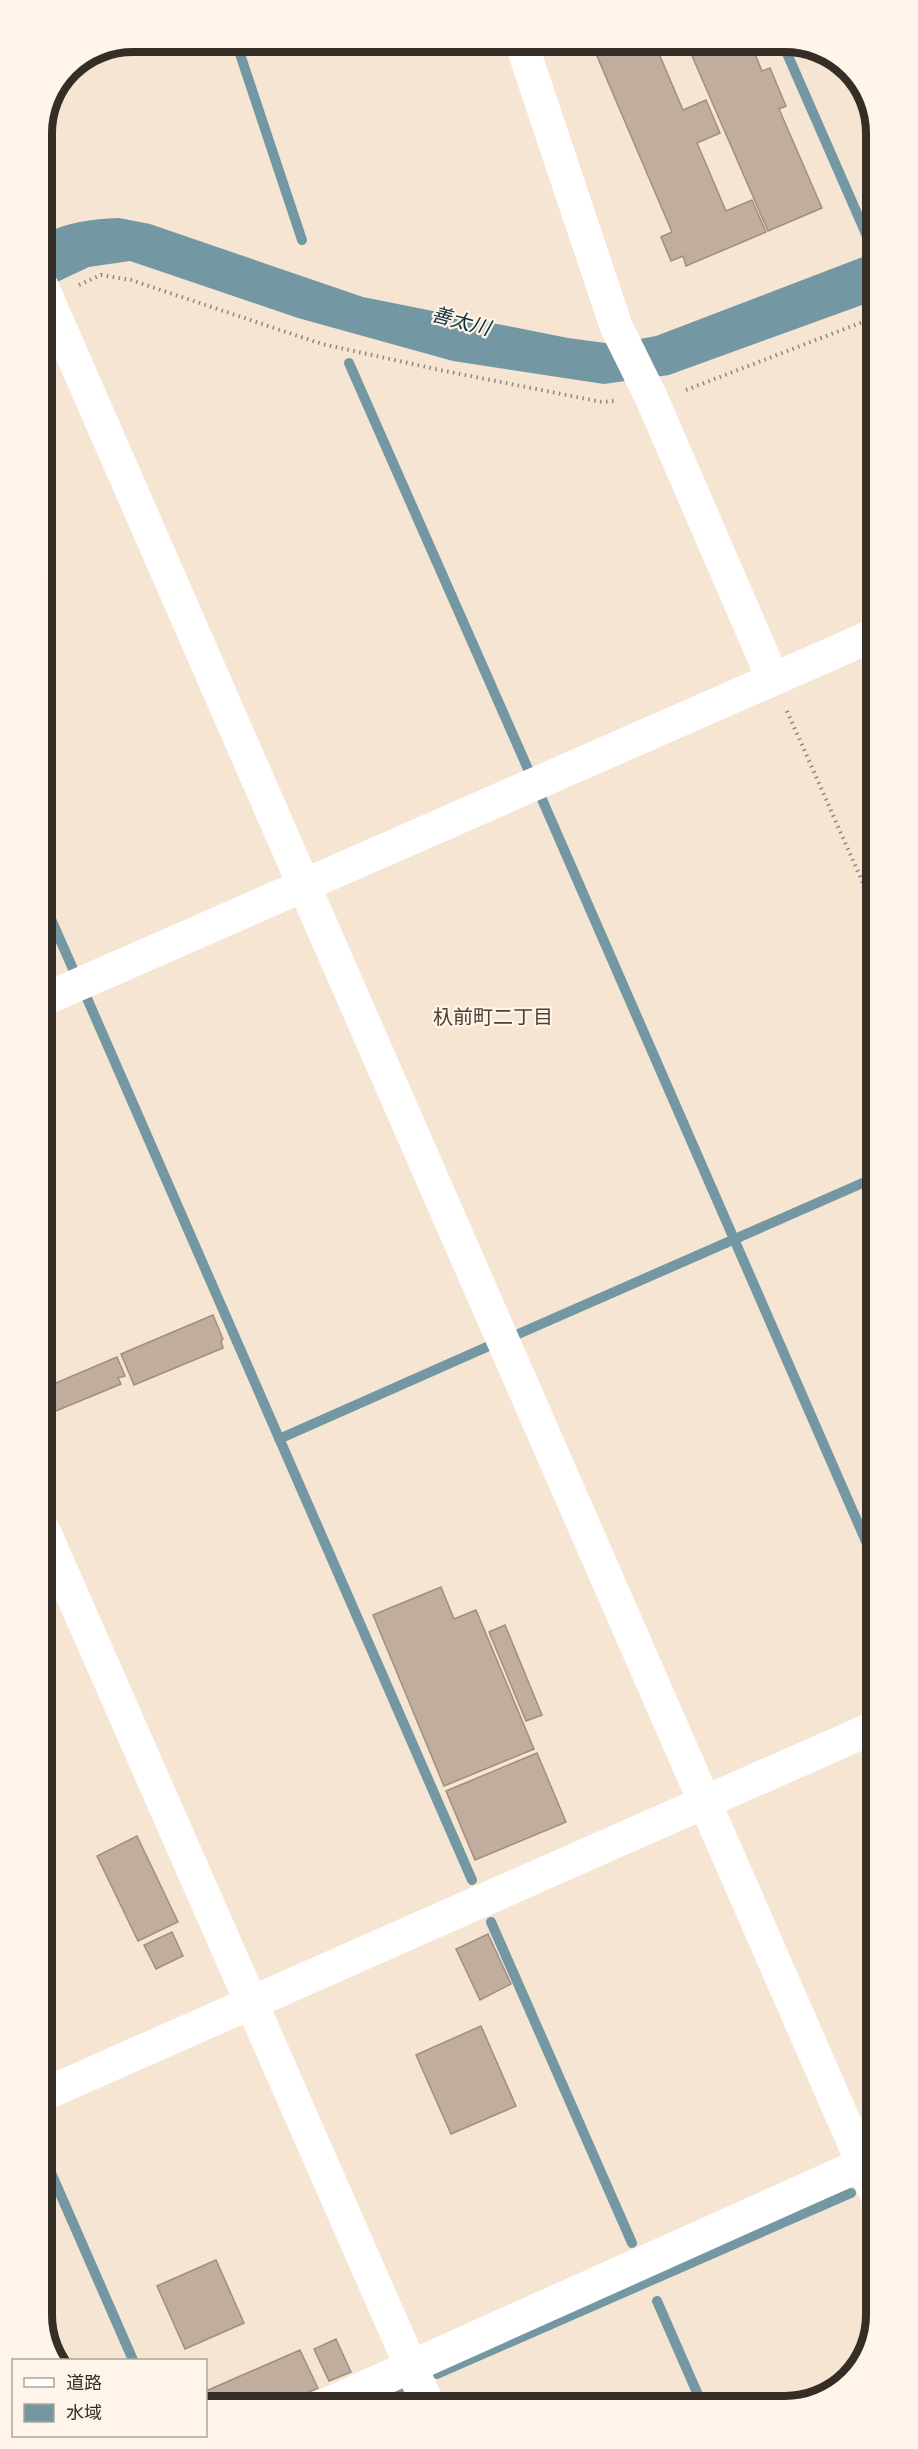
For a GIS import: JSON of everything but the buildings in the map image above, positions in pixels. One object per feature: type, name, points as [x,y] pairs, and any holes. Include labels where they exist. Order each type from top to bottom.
[{"type":"street","points":[[525,53],[616,326],[651,398],[773,679]]},
{"type":"street","points":[[53,311],[704,1802],[866,2154]]},
{"type":"street","points":[[53,996],[866,638]]},
{"type":"street","points":[[52,1550],[424,2396]]},
{"type":"street","points":[[52,2091],[866,1731]]},
{"type":"street","points":[[346,2396],[866,2162]]},
{"type":"path","points":[[53,290],[102,275],[131,280],[322,344],[602,402],[651,398],[684,392],[866,321]]},
{"type":"path","points":[[773,679],[866,890]]},
{"type":"water","name":"善太川","points":[[119,218],[150,224],[363,297],[568,338],[613,344],[656,336],[866,256],[866,304],[669,375],[604,384],[453,361],[298,318],[130,261],[89,267],[53,284],[53,230],[79,222]]},
{"type":"waterway","points":[[239,52],[302,240]]},
{"type":"waterway","points":[[787,53],[866,234]]},
{"type":"waterway","points":[[349,363],[528,769]]},
{"type":"waterway","points":[[541,797],[866,1541]]},
{"type":"waterway","points":[[53,923],[73,969]]},
{"type":"waterway","points":[[86,996],[472,1880]]},
{"type":"waterway","points":[[516,1335],[866,1182]]},
{"type":"waterway","points":[[279,1439],[489,1346]]},
{"type":"waterway","points":[[491,1922],[632,2243]]},
{"type":"waterway","points":[[52,2175],[133,2359]]},
{"type":"waterway","points":[[437,2374],[851,2193]]},
{"type":"waterway","points":[[657,2301],[699,2396]]},
{"type":"waterway","points":[[387,2396],[401,2390]]},
{"type":"district","name":"杁前町二丁目","points":[[493,1017]]}]
